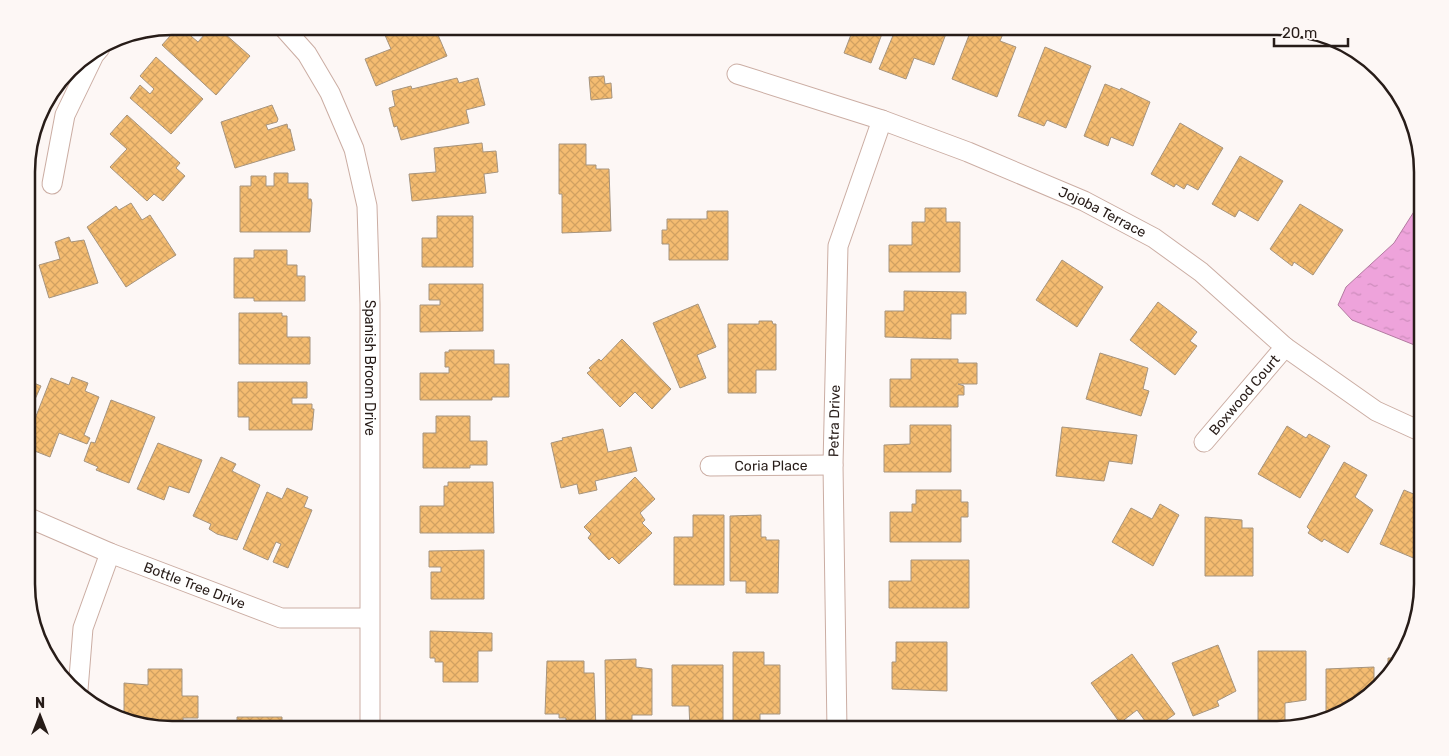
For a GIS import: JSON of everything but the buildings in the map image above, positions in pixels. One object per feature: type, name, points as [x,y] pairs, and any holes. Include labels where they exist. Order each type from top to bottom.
[{"type":"street","name":"Spanish Broom Drive","points":[[290,35],[307,54],[330,93],[354,149],[367,206],[370,304],[370,721]]},
{"type":"street","points":[[52,184],[65,115],[90,62]]},
{"type":"street","name":"Jojoba Terrace","points":[[737,74],[882,120],[968,152],[1084,201],[1154,238],[1201,272],[1285,347],[1376,411],[1414,428]]},
{"type":"street","name":"Petra Drive","points":[[837,721],[833,466],[838,246],[882,120]]},
{"type":"street","name":"Boxwood Court","points":[[1204,442],[1285,347]]},
{"type":"street","name":"Coria Place","points":[[710,466],[833,466]]},
{"type":"street","name":"Bottle Tree Drive","points":[[35,520],[110,553],[281,618],[369,618]]},
{"type":"street","points":[[78,684],[83,628],[110,553]]},
{"type":"water","points":[[1414,212],[1414,345],[1352,320],[1338,305],[1346,287],[1394,243]]}]
